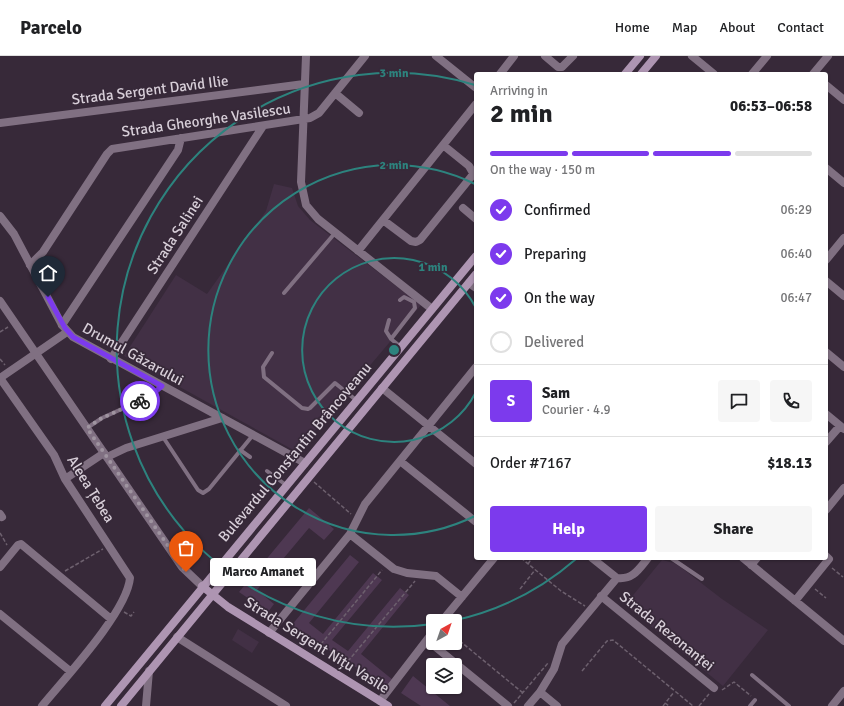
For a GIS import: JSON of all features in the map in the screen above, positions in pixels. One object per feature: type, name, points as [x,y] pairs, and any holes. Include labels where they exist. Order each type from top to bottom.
[{"type":"main road","points":[[643,72],[656,56]]},
{"type":"main road","points":[[626,72],[637,57]]},
{"type":"main road","name":"Bulevardul Constantin Brâncoveanu","points":[[105,706],[202,586],[474,258]]},
{"type":"main road","name":"Bulevardul Constantin Brâncoveanu","points":[[121,706],[474,277]]},
{"type":"main road","points":[[401,347],[410,354]]},
{"type":"main road","name":"Strada Sergent Nițu Vasile","points":[[202,586],[269,632],[388,706]]},
{"type":"street","points":[[306,56],[301,182],[303,197],[311,212],[335,233],[432,309]]},
{"type":"street","points":[[303,120],[314,116],[366,56]]},
{"type":"street","points":[[436,56],[474,86]]},
{"type":"street","points":[[502,72],[514,56]]},
{"type":"street","points":[[545,56],[558,67],[562,67],[573,56]]},
{"type":"street","points":[[692,56],[710,72]]},
{"type":"street","points":[[754,72],[766,56]]},
{"type":"street","points":[[815,72],[828,56]]},
{"type":"street","name":"Strada Sergent David Ilie","points":[[0,123],[304,84]]},
{"type":"street","points":[[828,87],[844,100]]},
{"type":"street","points":[[335,93],[359,113]]},
{"type":"street","points":[[358,251],[474,106]]},
{"type":"street","name":"Strada Gheorghe Vasilescu","points":[[30,265],[43,252],[109,151],[116,147],[303,120]]},
{"type":"street","name":"Strada Salinei","points":[[111,359],[263,126]]},
{"type":"street","points":[[0,378],[36,353],[65,328],[178,150],[181,138]]},
{"type":"street","points":[[383,220],[411,241],[416,242],[420,240],[471,177],[472,169],[442,145]]},
{"type":"street","points":[[828,170],[844,183]]},
{"type":"street","points":[[463,208],[474,217]]},
{"type":"street","name":"Drumul Găzarului","points":[[0,216],[14,234],[65,328],[79,341],[304,463]]},
{"type":"street","points":[[828,258],[844,238]]},
{"type":"street","points":[[469,283],[474,287]]},
{"type":"street","points":[[828,283],[844,296]]},
{"type":"street","points":[[0,301],[182,566],[202,586]]},
{"type":"street","points":[[828,354],[844,367]]},
{"type":"street","points":[[269,632],[350,534],[365,504],[474,370]]},
{"type":"street","name":"Aleea Țebea","points":[[0,378],[54,455],[65,479],[130,578],[127,589],[112,619],[70,671],[46,705]]},
{"type":"street","points":[[382,388],[474,462]]},
{"type":"street","points":[[828,416],[842,427],[828,440]]},
{"type":"street","points":[[65,479],[105,455],[222,418]]},
{"type":"street","points":[[400,460],[474,520]]},
{"type":"street","points":[[828,508],[844,488]]},
{"type":"street","points":[[350,534],[387,564],[400,572],[436,576],[462,597]]},
{"type":"street","points":[[0,566],[19,544],[112,619]]},
{"type":"street","points":[[448,614],[492,560]]},
{"type":"street","name":"Strada Rezonanței","points":[[594,560],[617,578]]},
{"type":"street","points":[[528,706],[540,692],[556,664],[562,644],[617,578],[626,578],[633,575],[646,560]]},
{"type":"street","points":[[745,560],[844,641]]},
{"type":"street","points":[[751,565],[755,560]]},
{"type":"street","points":[[795,601],[826,560]]},
{"type":"street","name":"Strada Rezonanței","points":[[601,596],[714,688]]},
{"type":"street","points":[[0,614],[70,671]]},
{"type":"street","points":[[177,637],[286,706]]},
{"type":"street","points":[[380,701],[426,641]]},
{"type":"street","points":[[439,650],[508,706]]},
{"type":"street","points":[[146,706],[149,671]]},
{"type":"street","points":[[832,706],[844,691]]},
{"type":"street","points":[[540,692],[557,706]]},
{"type":"lane","points":[[284,293],[335,233]]},
{"type":"lane","points":[[391,339],[415,308],[414,302],[408,298],[404,297],[400,300]]},
{"type":"lane","points":[[388,320],[386,331],[391,339],[401,347]]},
{"type":"lane","points":[[272,353],[263,367],[264,377],[302,408],[310,408],[335,383],[356,400]]},
{"type":"lane","points":[[87,428],[102,418],[148,397],[162,386]]},
{"type":"lane","points":[[163,436],[201,493],[209,489],[252,435]]},
{"type":"lane","points":[[240,450],[250,457]]},
{"type":"lane","points":[[267,471],[286,485]]},
{"type":"lane","points":[[674,560],[702,579]]},
{"type":"lane","points":[[752,675],[789,706]]},
{"type":"lane","points":[[750,706],[755,700]]},
{"type":"path","points":[[0,332],[15,322]]},
{"type":"path","points":[[308,477],[357,519]]},
{"type":"path","points":[[0,533],[12,552]]},
{"type":"path","points":[[58,575],[109,545]]},
{"type":"path","points":[[523,560],[561,591],[591,610]]},
{"type":"path","points":[[528,564],[531,560]]},
{"type":"path","points":[[826,560],[843,577]]},
{"type":"path","points":[[317,649],[387,564]]},
{"type":"path","points":[[520,589],[535,570]]},
{"type":"path","points":[[344,666],[420,575]]},
{"type":"path","points":[[809,584],[826,598]]},
{"type":"path","points":[[117,609],[131,616],[134,612]]},
{"type":"path","points":[[582,671],[607,640],[610,640],[693,706]]},
{"type":"path","points":[[462,643],[523,693]]},
{"type":"path","points":[[512,706],[559,651]]},
{"type":"path","points":[[699,706],[714,688],[723,690],[734,682],[755,700]]},
{"type":"path","points":[[663,706],[675,691]]},
{"type":"path","points":[[665,703],[669,706]]},
{"type":"shaded area","points":[[274,184],[292,188],[298,206],[310,220],[421,305],[297,452],[124,356],[176,275],[207,294],[266,211]]},
{"type":"shaded area","points":[[309,508],[334,529],[324,540],[309,528],[257,590],[274,604],[268,612],[239,592]]},
{"type":"shaded area","points":[[350,555],[359,562],[309,623],[323,634],[373,573],[382,580],[332,640],[348,651],[400,588],[409,595],[361,654],[393,680],[387,687],[291,626]]},
{"type":"shaded area","points":[[662,560],[674,563],[722,599],[768,630],[723,686],[625,605]]},
{"type":"shaded area","points":[[238,629],[259,642],[252,653],[232,640]]},
{"type":"shaded area","points":[[413,676],[426,687],[426,694],[435,694],[450,706],[421,706],[401,693]]},
{"type":"way so far","points":[[140,401],[102,418],[87,428],[186,572]]},
{"type":"place","name":"Marco Amanet","points":[[186,572]]},
{"type":"route","points":[[48,297],[65,328],[73,337],[162,386],[154,393],[140,401]]}]
